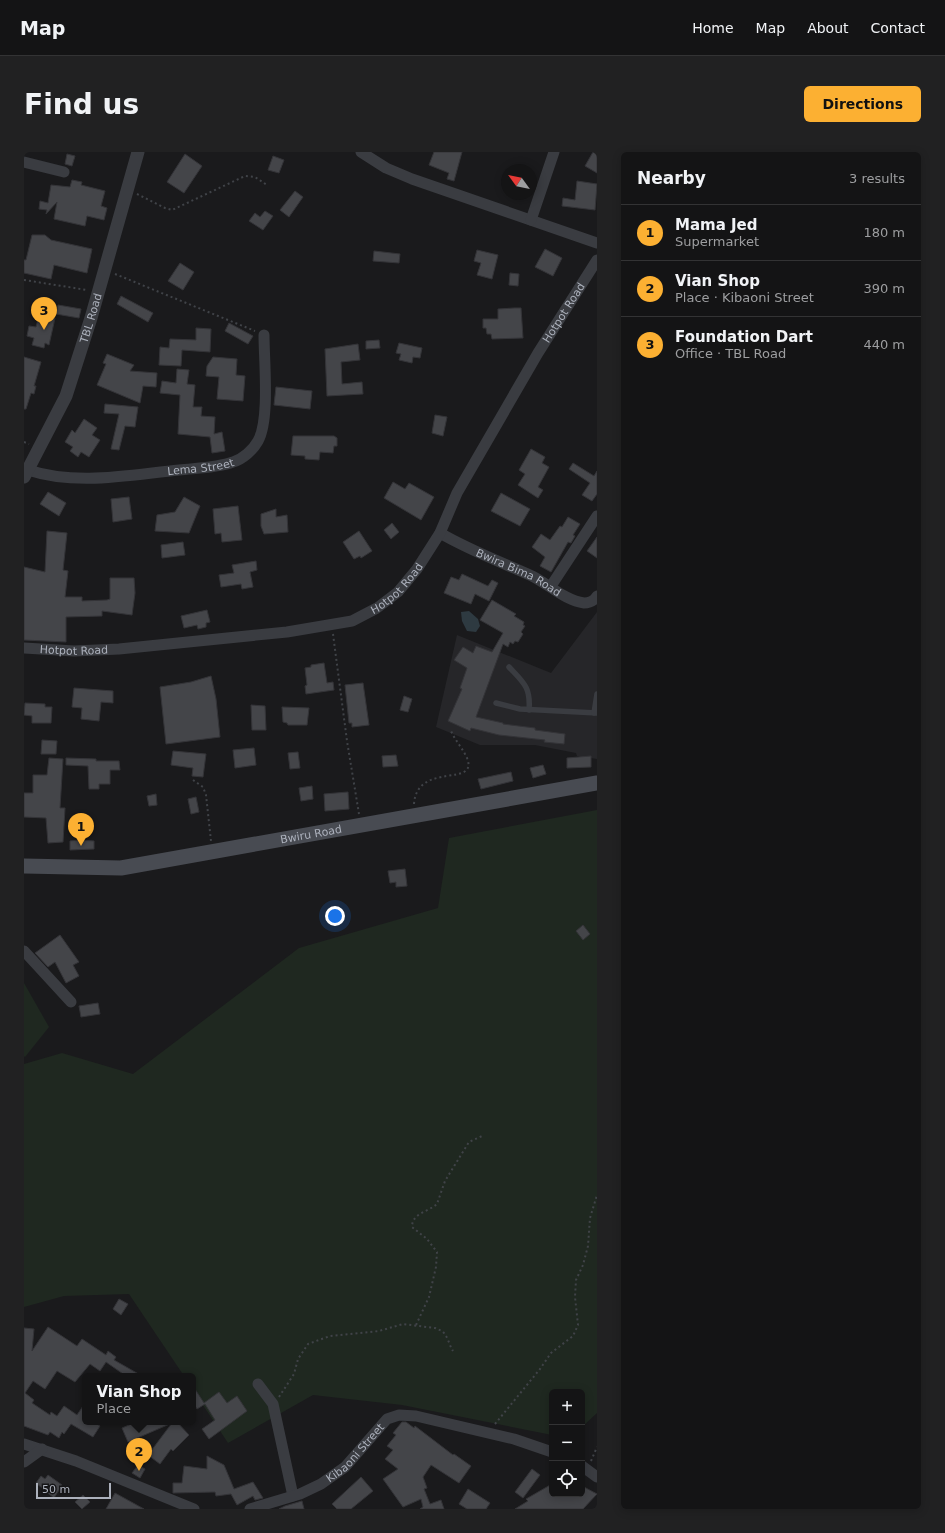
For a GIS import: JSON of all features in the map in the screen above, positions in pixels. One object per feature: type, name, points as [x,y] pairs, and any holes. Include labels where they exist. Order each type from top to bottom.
[{"type":"main road","name":"Bwiru Road","points":[[24,866],[121,868],[361,827],[597,784]]},
{"type":"street","name":"TBL Road","points":[[26,473],[66,396],[98,292],[138,152]]},
{"type":"street","points":[[363,152],[386,168],[412,179],[597,243]]},
{"type":"street","points":[[532,220],[554,152]]},
{"type":"street","points":[[24,162],[64,172]]},
{"type":"street","name":"Hotpot Road","points":[[24,648],[74,651],[119,649],[287,632],[352,621],[377,608],[398,592],[417,569],[440,533],[457,493],[538,353],[597,260]]},
{"type":"street","name":"Lema Street","points":[[26,473],[80,479],[175,470],[234,462],[253,448],[260,437],[265,398],[264,335]]},
{"type":"street","points":[[551,586],[597,516]]},
{"type":"street","name":"Bwira Bima Road","points":[[440,533],[458,544],[551,586],[580,602],[586,603],[593,601],[597,596]]},
{"type":"street","points":[[24,951],[71,1002]]},
{"type":"street","points":[[258,1384],[273,1404],[293,1496]]},
{"type":"street","name":"Kibaoni Street","points":[[250,1509],[293,1496],[321,1484],[345,1467],[387,1419],[399,1415],[416,1416],[488,1433],[521,1441],[549,1451]]},
{"type":"street","points":[[24,1444],[42,1449],[142,1487],[194,1509]]},
{"type":"street","points":[[24,1462],[42,1449]]},
{"type":"street","points":[[585,1469],[597,1477]]},
{"type":"lane","points":[[509,667],[528,690],[530,697],[529,710]]},
{"type":"lane","points":[[496,704],[529,710],[595,713],[597,694]]},
{"type":"path","points":[[127,188],[165,208],[172,210],[245,176],[256,177],[267,185]]},
{"type":"path","points":[[104,270],[264,335]]},
{"type":"path","points":[[24,280],[98,292]]},
{"type":"path","points":[[332,625],[347,741],[361,827]]},
{"type":"path","points":[[414,817],[415,795],[422,783],[441,776],[462,774],[466,770],[468,765],[467,759],[451,731]]},
{"type":"path","points":[[193,780],[203,787],[206,795],[212,852]]},
{"type":"path","points":[[416,1325],[429,1297],[436,1267],[437,1252],[427,1239],[412,1227],[412,1224],[417,1215],[437,1204],[445,1181],[469,1142],[482,1136]]},
{"type":"path","points":[[488,1433],[551,1354],[573,1336],[578,1325],[575,1297],[576,1280],[583,1265],[588,1246],[590,1218],[597,1195]]},
{"type":"path","points":[[273,1404],[294,1374],[298,1359],[308,1344],[330,1336],[379,1331],[397,1325],[416,1325],[442,1331],[446,1334],[448,1343],[453,1351]]},
{"type":"path","points":[[585,1466],[597,1447]]},
{"type":"shaded area","points":[[469,611],[478,619],[480,626],[476,632],[467,631],[462,621],[461,612]]},
{"type":"shaded area","points":[[597,612],[597,759],[577,756],[576,753],[535,745],[480,745],[436,727],[457,635],[551,673]]},
{"type":"shaded area","points":[[597,810],[597,1413],[585,1424],[585,1389],[549,1389],[549,1434],[402,1405],[313,1395],[228,1443],[196,1395],[196,1373],[182,1373],[129,1294],[64,1296],[24,1307],[24,1064],[62,1053],[133,1074],[299,948],[438,908],[449,838]]},
{"type":"shaded area","points":[[24,983],[49,1027],[25,1057],[24,1056]]},
{"type":"building","points":[[434,152],[462,152],[454,181],[447,179],[449,173],[429,165]]},
{"type":"building","points":[[593,152],[597,152],[597,173],[585,166]]},
{"type":"building","points":[[67,154],[75,156],[72,166],[65,164]]},
{"type":"building","points":[[185,154],[202,166],[184,193],[167,182]]},
{"type":"building","points":[[273,156],[284,160],[279,173],[268,170]]},
{"type":"building","points":[[72,180],[82,182],[81,185],[105,191],[101,206],[107,208],[104,220],[87,216],[85,226],[54,219],[57,202],[46,214],[47,210],[39,209],[40,201],[48,203],[51,185],[70,187]]},
{"type":"building","points":[[577,181],[597,184],[595,210],[562,206],[563,198],[575,200]]},
{"type":"building","points":[[295,191],[303,197],[289,217],[280,210]]},
{"type":"building","points":[[265,211],[273,216],[263,230],[249,221],[255,213],[260,217]]},
{"type":"building","points":[[32,235],[45,235],[51,240],[92,249],[87,273],[54,265],[51,279],[24,273],[24,260],[26,260]]},
{"type":"building","points":[[545,249],[562,258],[553,276],[535,267]]},
{"type":"building","points":[[477,250],[498,255],[492,279],[477,275],[481,263],[474,261]]},
{"type":"building","points":[[374,251],[400,254],[399,263],[373,261]]},
{"type":"building","points":[[180,263],[194,272],[183,290],[168,281]]},
{"type":"building","points":[[510,273],[519,274],[518,286],[509,285]]},
{"type":"building","points":[[121,296],[153,313],[148,322],[117,304]]},
{"type":"building","points":[[58,305],[81,309],[79,318],[56,314]]},
{"type":"building","points":[[521,308],[523,338],[492,339],[491,334],[487,334],[486,328],[483,328],[483,319],[498,319],[498,309]]},
{"type":"building","points":[[39,315],[55,318],[49,345],[45,343],[44,348],[32,345],[34,338],[27,336],[29,326],[36,327]]},
{"type":"building","points":[[229,323],[253,336],[248,344],[225,331]]},
{"type":"building","points":[[196,328],[211,329],[210,352],[182,350],[181,366],[159,365],[160,347],[169,348],[170,339],[196,340]]},
{"type":"building","points":[[379,340],[380,348],[366,349],[366,341]]},
{"type":"building","points":[[399,343],[422,348],[420,358],[413,357],[412,363],[399,360],[401,354],[396,353]]},
{"type":"building","points":[[358,344],[360,360],[341,362],[342,384],[362,382],[363,394],[327,396],[325,349]]},
{"type":"building","points":[[107,354],[134,365],[130,371],[157,373],[156,387],[143,386],[140,403],[97,385],[106,364],[103,363]]},
{"type":"building","points":[[24,357],[41,362],[34,386],[36,386],[34,394],[31,393],[26,409],[24,409]]},
{"type":"building","points":[[213,357],[237,359],[236,375],[245,376],[243,401],[217,399],[219,377],[206,376],[207,366]]},
{"type":"building","points":[[177,369],[189,370],[187,384],[195,385],[193,407],[202,407],[201,416],[215,417],[214,434],[222,432],[225,451],[212,453],[210,437],[178,434],[180,395],[160,393],[162,381],[176,383]]},
{"type":"building","points":[[276,387],[312,391],[310,409],[274,405]]},
{"type":"building","points":[[105,404],[138,407],[135,427],[125,426],[119,450],[111,449],[119,414],[104,413]]},
{"type":"building","points":[[435,415],[447,417],[443,436],[432,433]]},
{"type":"building","points":[[84,419],[97,428],[92,435],[100,440],[89,457],[81,452],[78,457],[70,451],[73,447],[65,442],[72,430],[75,433]]},
{"type":"building","points":[[293,436],[334,436],[337,438],[337,446],[334,446],[333,453],[320,452],[319,460],[305,459],[305,456],[291,455]]},
{"type":"building","points":[[531,449],[545,457],[542,463],[549,467],[538,487],[543,490],[538,498],[518,485],[525,474],[519,470]]},
{"type":"building","points":[[573,463],[594,476],[597,471],[597,494],[592,501],[582,495],[590,483],[569,469]]},
{"type":"building","points":[[393,482],[405,489],[409,483],[434,497],[421,520],[384,498]]},
{"type":"building","points":[[48,492],[66,503],[59,516],[40,504]]},
{"type":"building","points":[[501,493],[530,509],[520,526],[491,511]]},
{"type":"building","points":[[129,497],[132,519],[113,522],[111,499]]},
{"type":"building","points":[[184,497],[200,506],[189,533],[155,531],[157,515],[175,512]]},
{"type":"building","points":[[238,506],[242,540],[222,542],[221,533],[215,534],[213,509]]},
{"type":"building","points":[[276,509],[276,517],[287,515],[288,532],[264,534],[261,526],[261,514]]},
{"type":"building","points":[[568,517],[580,524],[573,535],[575,536],[571,543],[568,542],[551,572],[540,566],[545,557],[532,547],[541,534],[550,540],[560,526],[562,527]]},
{"type":"building","points":[[392,523],[399,532],[391,539],[384,530]]},
{"type":"building","points":[[47,531],[67,533],[63,570],[68,571],[65,597],[82,597],[82,601],[107,600],[110,599],[110,578],[134,578],[135,593],[132,615],[102,611],[102,616],[66,617],[66,642],[24,640],[24,567],[45,572]]},
{"type":"building","points":[[359,531],[372,551],[361,558],[360,556],[354,559],[343,542]]},
{"type":"building","points":[[597,537],[597,558],[587,551]]},
{"type":"building","points":[[183,542],[185,555],[162,558],[161,545]]},
{"type":"building","points":[[256,561],[257,570],[250,572],[253,587],[242,589],[241,584],[221,587],[219,575],[234,573],[232,565]]},
{"type":"building","points":[[462,574],[488,586],[492,580],[498,583],[489,601],[475,594],[471,604],[444,593],[451,577],[459,580]]},
{"type":"building","points":[[492,600],[516,614],[514,616],[524,622],[523,625],[525,626],[521,632],[523,634],[518,642],[515,641],[513,644],[510,642],[508,647],[503,644],[476,717],[503,724],[565,734],[564,744],[544,742],[545,740],[499,735],[471,728],[470,731],[448,721],[462,689],[460,688],[467,668],[454,660],[463,647],[473,653],[476,646],[492,652],[503,633],[480,620]]},
{"type":"building","points":[[207,610],[210,622],[206,623],[206,627],[198,629],[197,625],[184,628],[181,616]]},
{"type":"building","points":[[324,663],[327,683],[333,682],[334,690],[306,694],[305,686],[307,685],[305,668],[311,667],[311,665]]},
{"type":"building","points":[[211,676],[216,699],[220,737],[166,744],[160,687],[191,682]]},
{"type":"building","points":[[363,683],[369,725],[352,727],[352,723],[349,723],[345,685]]},
{"type":"building","points":[[74,688],[113,691],[113,703],[101,702],[99,721],[81,719],[82,708],[72,707]]},
{"type":"building","points":[[404,696],[412,699],[408,712],[400,710]]},
{"type":"building","points":[[25,703],[45,704],[45,707],[52,707],[51,723],[32,723],[32,716],[24,715]]},
{"type":"building","points":[[251,705],[265,706],[266,730],[252,730]]},
{"type":"building","points":[[282,707],[309,708],[307,725],[288,725],[287,723],[283,722]]},
{"type":"building","points":[[42,740],[57,741],[56,754],[41,754]]},
{"type":"building","points":[[254,748],[256,765],[235,768],[233,750]]},
{"type":"building","points":[[173,751],[206,754],[203,777],[192,776],[193,768],[171,765]]},
{"type":"building","points":[[298,752],[300,768],[290,769],[288,753]]},
{"type":"building","points":[[396,755],[398,766],[383,767],[382,756]]},
{"type":"building","points":[[591,756],[591,767],[567,768],[567,758]]},
{"type":"building","points":[[49,758],[63,759],[60,808],[65,808],[63,842],[48,843],[46,818],[24,817],[24,793],[33,793],[33,775],[47,775]]},
{"type":"building","points":[[66,758],[96,759],[96,761],[119,761],[120,770],[110,770],[110,784],[99,784],[99,789],[89,789],[88,766],[66,765]]},
{"type":"building","points":[[543,765],[546,774],[533,778],[530,768]]},
{"type":"building","points":[[511,772],[513,781],[481,789],[478,779]]},
{"type":"building","points":[[312,786],[313,799],[301,801],[299,788]]},
{"type":"building","points":[[348,792],[349,809],[325,811],[324,794]]},
{"type":"building","points":[[156,794],[157,805],[149,806],[147,796]]},
{"type":"building","points":[[196,797],[199,812],[191,814],[188,799]]},
{"type":"building","points":[[70,841],[94,841],[94,849],[70,850]]},
{"type":"building","points":[[405,869],[407,886],[396,887],[396,882],[390,883],[388,871]]},
{"type":"building","points":[[583,925],[590,934],[583,940],[576,931]]},
{"type":"building","points":[[60,935],[79,962],[73,965],[79,976],[66,983],[55,962],[48,967],[35,953]]},
{"type":"building","points":[[98,1003],[100,1014],[81,1017],[79,1006]]},
{"type":"building","points":[[119,1299],[128,1304],[121,1315],[113,1309]]},
{"type":"building","points":[[48,1327],[77,1346],[82,1339],[106,1355],[108,1351],[116,1357],[114,1360],[137,1373],[122,1373],[106,1362],[100,1371],[90,1364],[75,1382],[57,1371],[45,1389],[33,1381],[25,1393],[34,1400],[32,1403],[50,1415],[51,1412],[57,1416],[64,1406],[77,1415],[82,1408],[82,1425],[100,1426],[93,1437],[71,1424],[64,1434],[62,1432],[59,1438],[50,1432],[48,1435],[24,1426],[24,1328],[34,1329],[32,1351]]},
{"type":"building","points":[[196,1391],[204,1403],[219,1392],[227,1403],[237,1396],[247,1411],[209,1439],[202,1429],[215,1420],[205,1404],[197,1409]]},
{"type":"building","points":[[402,1422],[406,1422],[414,1428],[415,1426],[453,1455],[454,1454],[471,1466],[459,1483],[431,1465],[423,1477],[427,1488],[424,1489],[430,1504],[441,1500],[444,1509],[420,1509],[423,1507],[421,1499],[403,1507],[383,1479],[398,1469],[385,1459],[393,1450],[387,1446],[396,1435],[393,1433]]},
{"type":"building","points":[[129,1425],[167,1425],[128,1442],[122,1428]]},
{"type":"building","points":[[170,1425],[180,1425],[189,1435],[173,1451],[171,1449],[160,1464],[148,1455]]},
{"type":"building","points":[[207,1456],[224,1465],[234,1489],[253,1482],[263,1498],[255,1500],[253,1496],[237,1505],[231,1494],[216,1496],[215,1492],[173,1493],[173,1483],[182,1483],[184,1466],[207,1469]]},
{"type":"building","points":[[138,1465],[145,1469],[140,1478],[132,1473]]},
{"type":"building","points":[[532,1469],[540,1475],[523,1498],[515,1492]]},
{"type":"building","points":[[48,1475],[62,1485],[54,1498],[36,1483],[41,1476],[45,1479]]},
{"type":"building","points":[[361,1477],[373,1491],[351,1509],[337,1509],[332,1504]]},
{"type":"building","points":[[549,1486],[549,1497],[585,1497],[585,1488],[597,1494],[583,1509],[515,1509],[528,1501],[526,1499]]},
{"type":"building","points":[[468,1489],[490,1503],[486,1509],[467,1509],[459,1504]]},
{"type":"building","points":[[115,1493],[144,1509],[106,1509]]},
{"type":"building","points":[[83,1495],[90,1502],[82,1509],[75,1502]]},
{"type":"building","points":[[302,1501],[304,1509],[279,1509],[285,1506]]},
{"type":"place","name":"Foundation Dart","points":[[44,330]]},
{"type":"place","name":"Mama Jed","points":[[81,846]]},
{"type":"place","name":"Vian Shop","points":[[139,1471]]}]
